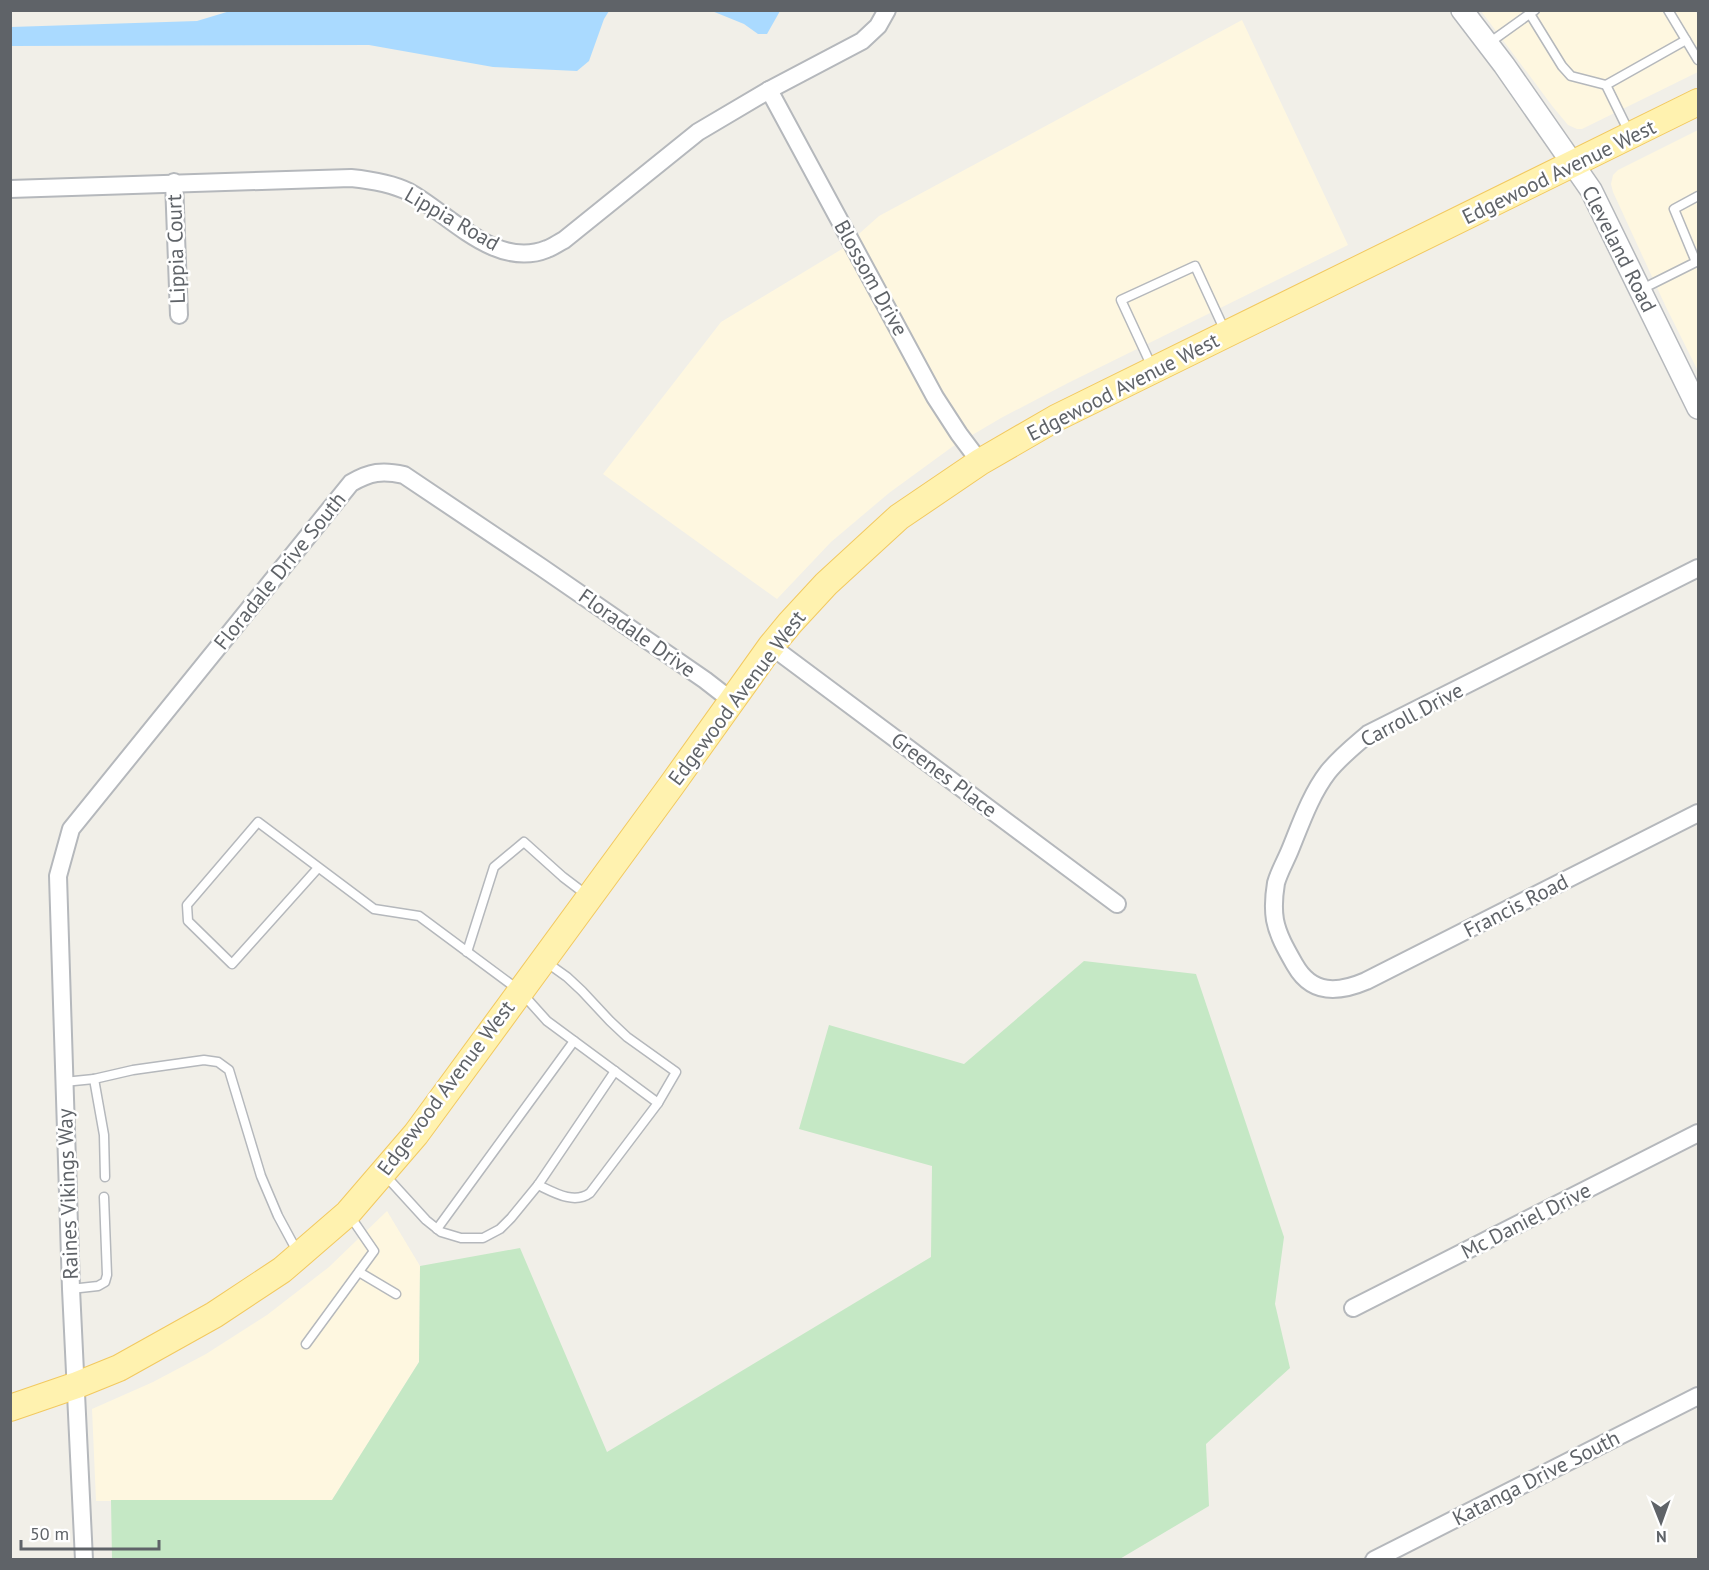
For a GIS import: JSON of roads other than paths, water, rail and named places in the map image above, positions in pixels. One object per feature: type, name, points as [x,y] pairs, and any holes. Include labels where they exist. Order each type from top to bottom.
[{"type":"main road","name":"Edgewood Avenue West","points":[[10,1408],[119,1368],[214,1315],[282,1270],[348,1213],[416,1134],[672,786],[771,646],[826,584],[906,512],[980,462],[1056,418],[1698,103]]},
{"type":"street","name":"Lippia Road","points":[[10,189],[351,178],[380,182],[408,192],[481,241],[502,250],[524,253],[546,250],[564,240],[698,132],[769,90],[862,41],[878,26],[887,10]]},
{"type":"street","name":"Cleveland Road","points":[[1462,10],[1591,190],[1698,408]]},
{"type":"street","name":"Blossom Drive","points":[[769,90],[936,397],[980,462]]},
{"type":"street","name":"Lippia Court","points":[[174,183],[179,315]]},
{"type":"street","name":"Floradale Drive South","points":[[71,829],[351,483],[377,472],[390,472],[404,476],[541,567]]},
{"type":"street","name":"Floradale Drive","points":[[541,567],[732,701]]},
{"type":"street","name":"Carroll Drive","points":[[1330,990],[1314,986],[1301,976],[1281,939],[1275,920],[1274,903],[1277,881],[1311,800],[1328,773],[1347,751],[1368,734],[1698,568]]},
{"type":"street","name":"Greenes Place","points":[[771,646],[1117,904]]},
{"type":"street","name":"Francis Road","points":[[1330,990],[1348,988],[1366,981],[1698,813]]},
{"type":"street","name":"Raines Vikings Way","points":[[71,829],[58,876],[71,1289],[84,1560]]},
{"type":"street","name":"Mc Daniel Drive","points":[[1353,1308],[1698,1133]]},
{"type":"street","name":"Katanga Drive South","points":[[1374,1560],[1698,1396]]},
{"type":"lane","points":[[1668,10],[1698,60]]},
{"type":"lane","points":[[1487,44],[1532,12],[1562,66],[1571,75],[1606,85],[1686,40]]},
{"type":"lane","points":[[1606,85],[1631,136]]},
{"type":"lane","points":[[1640,290],[1696,262],[1674,209],[1698,196]]},
{"type":"lane","points":[[1154,370],[1121,300],[1195,266],[1227,334]]},
{"type":"lane","points":[[318,868],[232,964],[188,921],[187,905],[258,822],[374,909],[419,916],[520,991],[548,1021],[658,1103]]},
{"type":"lane","points":[[467,952],[494,867],[524,842],[589,897]]},
{"type":"lane","points":[[538,1185],[572,1198],[585,1197],[590,1193],[658,1103],[676,1072],[627,1037],[567,977],[543,960]]},
{"type":"lane","points":[[437,1229],[574,1041]]},
{"type":"lane","points":[[64,1082],[204,1060],[218,1062],[229,1070],[261,1176],[278,1216],[299,1255]]},
{"type":"lane","points":[[382,1173],[420,1214],[441,1232],[461,1238],[483,1238],[500,1229],[538,1185],[615,1071]]},
{"type":"lane","points":[[94,1079],[104,1135],[105,1177]]},
{"type":"lane","points":[[71,1289],[98,1286],[105,1282],[107,1275],[104,1197]]},
{"type":"lane","points":[[306,1344],[374,1251],[348,1213]]},
{"type":"lane","points":[[359,1272],[396,1294]]},
{"type":"water","points":[[780,10],[767,34],[758,34],[744,24],[712,11]]},
{"type":"water","points":[[230,11],[609,11],[589,61],[577,71],[493,67],[369,45],[11,46],[11,27],[197,21]]}]
